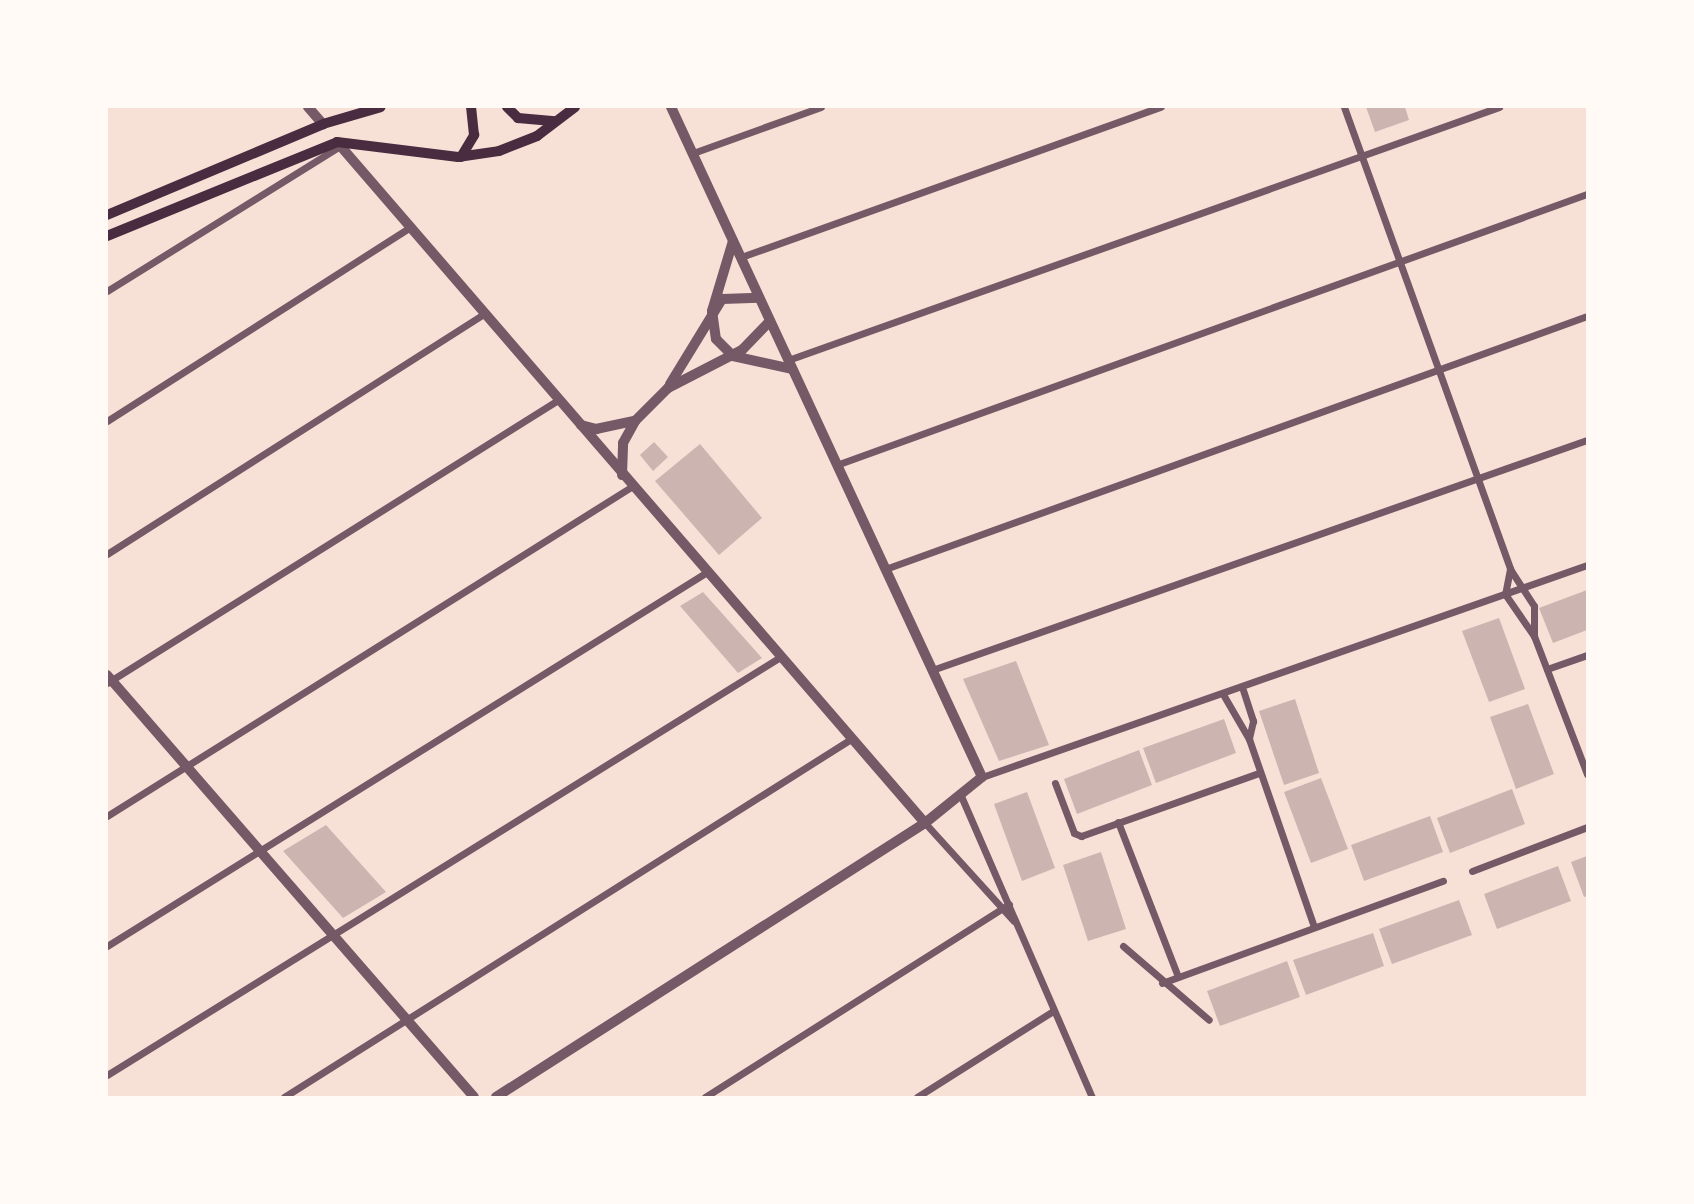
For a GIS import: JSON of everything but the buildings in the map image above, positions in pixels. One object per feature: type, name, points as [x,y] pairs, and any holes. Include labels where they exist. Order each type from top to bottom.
[{"type":"main road","points":[[107,215],[323,124],[381,107]]},
{"type":"main road","points":[[461,157],[474,135],[471,107]]},
{"type":"main road","points":[[508,107],[518,118],[556,121]]},
{"type":"main road","points":[[107,236],[338,144],[461,157],[499,151],[556,121],[575,107]]},
{"type":"street","points":[[308,107],[323,124]]},
{"type":"street","points":[[671,107],[888,568],[982,777]]},
{"type":"street","points":[[693,153],[821,107]]},
{"type":"street","points":[[741,257],[1161,107]]},
{"type":"street","points":[[1344,107],[1441,369],[1510,569],[1526,587],[1536,615],[1534,636]]},
{"type":"street","points":[[712,311],[716,339],[733,356],[790,364],[1499,107]]},
{"type":"street","points":[[107,291],[338,144],[407,229],[851,739],[925,823],[1006,907]]},
{"type":"street","points":[[839,464],[1587,194]]},
{"type":"street","points":[[107,421],[407,229]]},
{"type":"street","points":[[622,475],[623,443],[635,421],[668,387],[712,311],[733,240]]},
{"type":"street","points":[[712,311],[728,296],[759,298]]},
{"type":"street","points":[[107,554],[482,315]]},
{"type":"street","points":[[888,568],[1587,316]]},
{"type":"street","points":[[668,387],[733,356],[770,321]]},
{"type":"street","points":[[474,1097],[108,679],[558,400]]},
{"type":"street","points":[[580,425],[596,429],[635,421]]},
{"type":"street","points":[[932,670],[1587,440]]},
{"type":"street","points":[[107,816],[631,487]]},
{"type":"street","points":[[495,1097],[925,823],[982,777],[1243,690],[1587,565]]},
{"type":"street","points":[[1510,569],[1505,594],[1534,636],[1587,774]]},
{"type":"street","points":[[107,946],[261,854],[707,572]]},
{"type":"street","points":[[1547,669],[1587,654]]},
{"type":"street","points":[[107,1074],[335,938],[780,657]]},
{"type":"street","points":[[1243,690],[1253,721],[1249,739]]},
{"type":"street","points":[[1224,696],[1249,739],[1314,927]]},
{"type":"street","points":[[284,1097],[410,1023],[851,739]]},
{"type":"street","points":[[1055,783],[1077,836],[1259,773]]},
{"type":"street","points":[[961,796],[1006,907],[1092,1097]]},
{"type":"street","points":[[1118,822],[1178,977]]},
{"type":"street","points":[[1472,871],[1587,827]]},
{"type":"street","points":[[1162,983],[1443,881]]},
{"type":"street","points":[[705,1097],[1006,907]]},
{"type":"street","points":[[1123,946],[1162,983],[1209,1020]]},
{"type":"street","points":[[917,1097],[1053,1011]]}]
